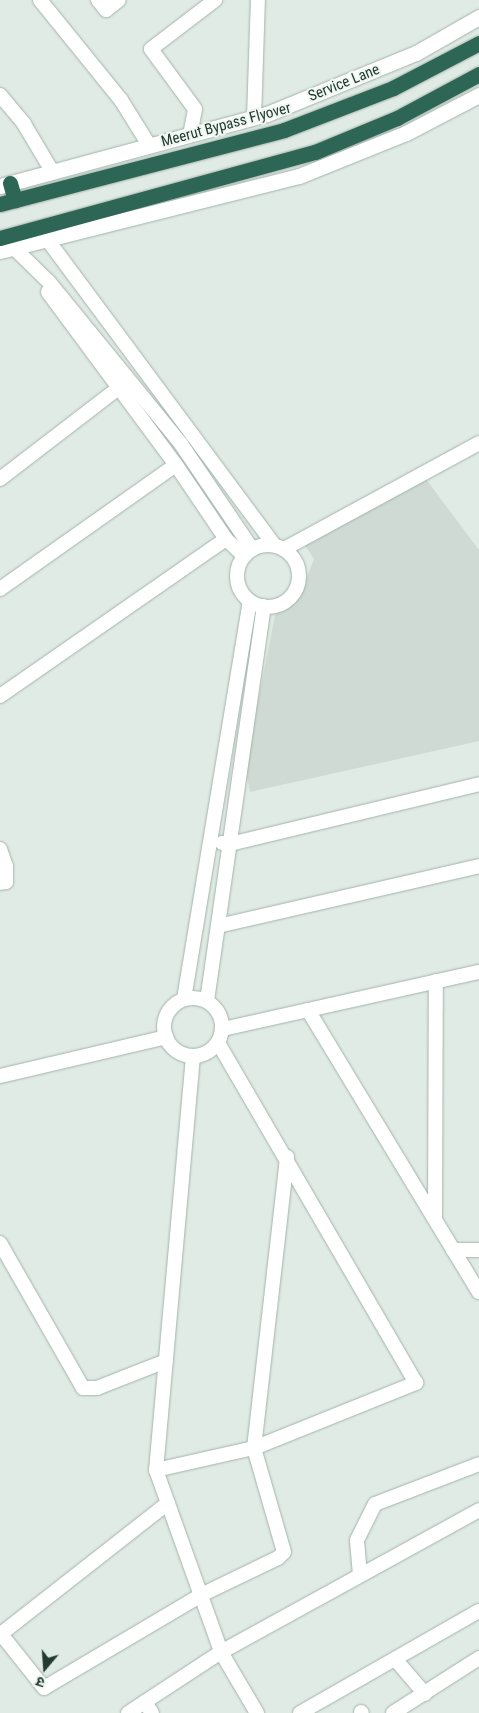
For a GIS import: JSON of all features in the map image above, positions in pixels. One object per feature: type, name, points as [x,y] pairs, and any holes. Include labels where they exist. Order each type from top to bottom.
[{"type":"highway","name":"Meerut Bypass Flyover","points":[[7,202],[284,130],[393,88],[479,43]]},
{"type":"highway","points":[[6,243],[42,234],[316,152],[397,118],[479,74]]},
{"type":"highway","points":[[5,184],[7,202]]},
{"type":"street","points":[[40,0],[121,100],[149,145]]},
{"type":"street","points":[[98,0],[106,10],[119,0]]},
{"type":"street","points":[[190,135],[195,108],[151,50],[215,0]]},
{"type":"street","points":[[254,118],[258,0]]},
{"type":"street","name":"Service Lane","points":[[5,184],[254,118],[416,54],[479,17]]},
{"type":"street","points":[[0,95],[24,124],[52,171]]},
{"type":"street","points":[[248,552],[237,574],[243,594],[250,601],[264,606],[285,601],[297,586],[297,565],[279,547],[42,234],[299,176],[406,133],[479,95]]},
{"type":"street","points":[[6,243],[49,282],[130,379],[180,444],[248,552]]},
{"type":"street","points":[[49,282],[50,298],[176,466],[226,539],[248,552],[279,547],[479,443]]},
{"type":"street","points":[[0,479],[130,379]]},
{"type":"street","points":[[146,401],[161,390]]},
{"type":"street","points":[[180,444],[193,435]]},
{"type":"street","points":[[0,589],[176,466]]},
{"type":"street","points":[[0,696],[226,539]]},
{"type":"street","points":[[184,999],[250,601]]},
{"type":"street","points":[[207,1001],[264,606]]},
{"type":"street","points":[[231,711],[248,714]]},
{"type":"street","points":[[220,782],[238,786]]},
{"type":"street","points":[[210,842],[230,844],[479,784]]},
{"type":"street","points":[[0,849],[6,866],[6,882],[0,884]]},
{"type":"street","points":[[218,926],[479,866]]},
{"type":"street","points":[[190,961],[213,964]]},
{"type":"street","points":[[223,1028],[479,972]]},
{"type":"street","points":[[435,1220],[436,981]]},
{"type":"street","points":[[184,999],[207,1001],[221,1015],[223,1028],[218,1043],[212,1050],[193,1056],[176,1051],[166,1036],[164,1027],[169,1010],[184,999]]},
{"type":"street","points":[[308,1010],[479,1292]]},
{"type":"street","points":[[0,1076],[166,1036]]},
{"type":"street","points":[[156,1470],[254,1448],[416,1383],[287,1157],[218,1043]]},
{"type":"street","points":[[193,1056],[156,1470],[221,1652],[257,1713]]},
{"type":"street","points":[[168,1503],[1,1634],[44,1688],[201,1595],[278,1558],[284,1552],[254,1448],[287,1157]]},
{"type":"street","points":[[0,1243],[83,1388],[97,1388],[166,1361]]},
{"type":"street","points":[[453,1250],[479,1250]]},
{"type":"street","points":[[360,1575],[357,1540],[375,1504],[479,1464]]},
{"type":"street","points":[[128,1713],[149,1707],[221,1652],[479,1510]]},
{"type":"street","points":[[300,1713],[479,1611]]},
{"type":"street","points":[[393,1713],[479,1658]]},
{"type":"street","points":[[395,1659],[425,1694]]},
{"type":"shaded area","points":[[420,471],[479,550],[479,741],[250,792],[245,767],[277,605],[305,582],[314,559],[300,538]]}]
